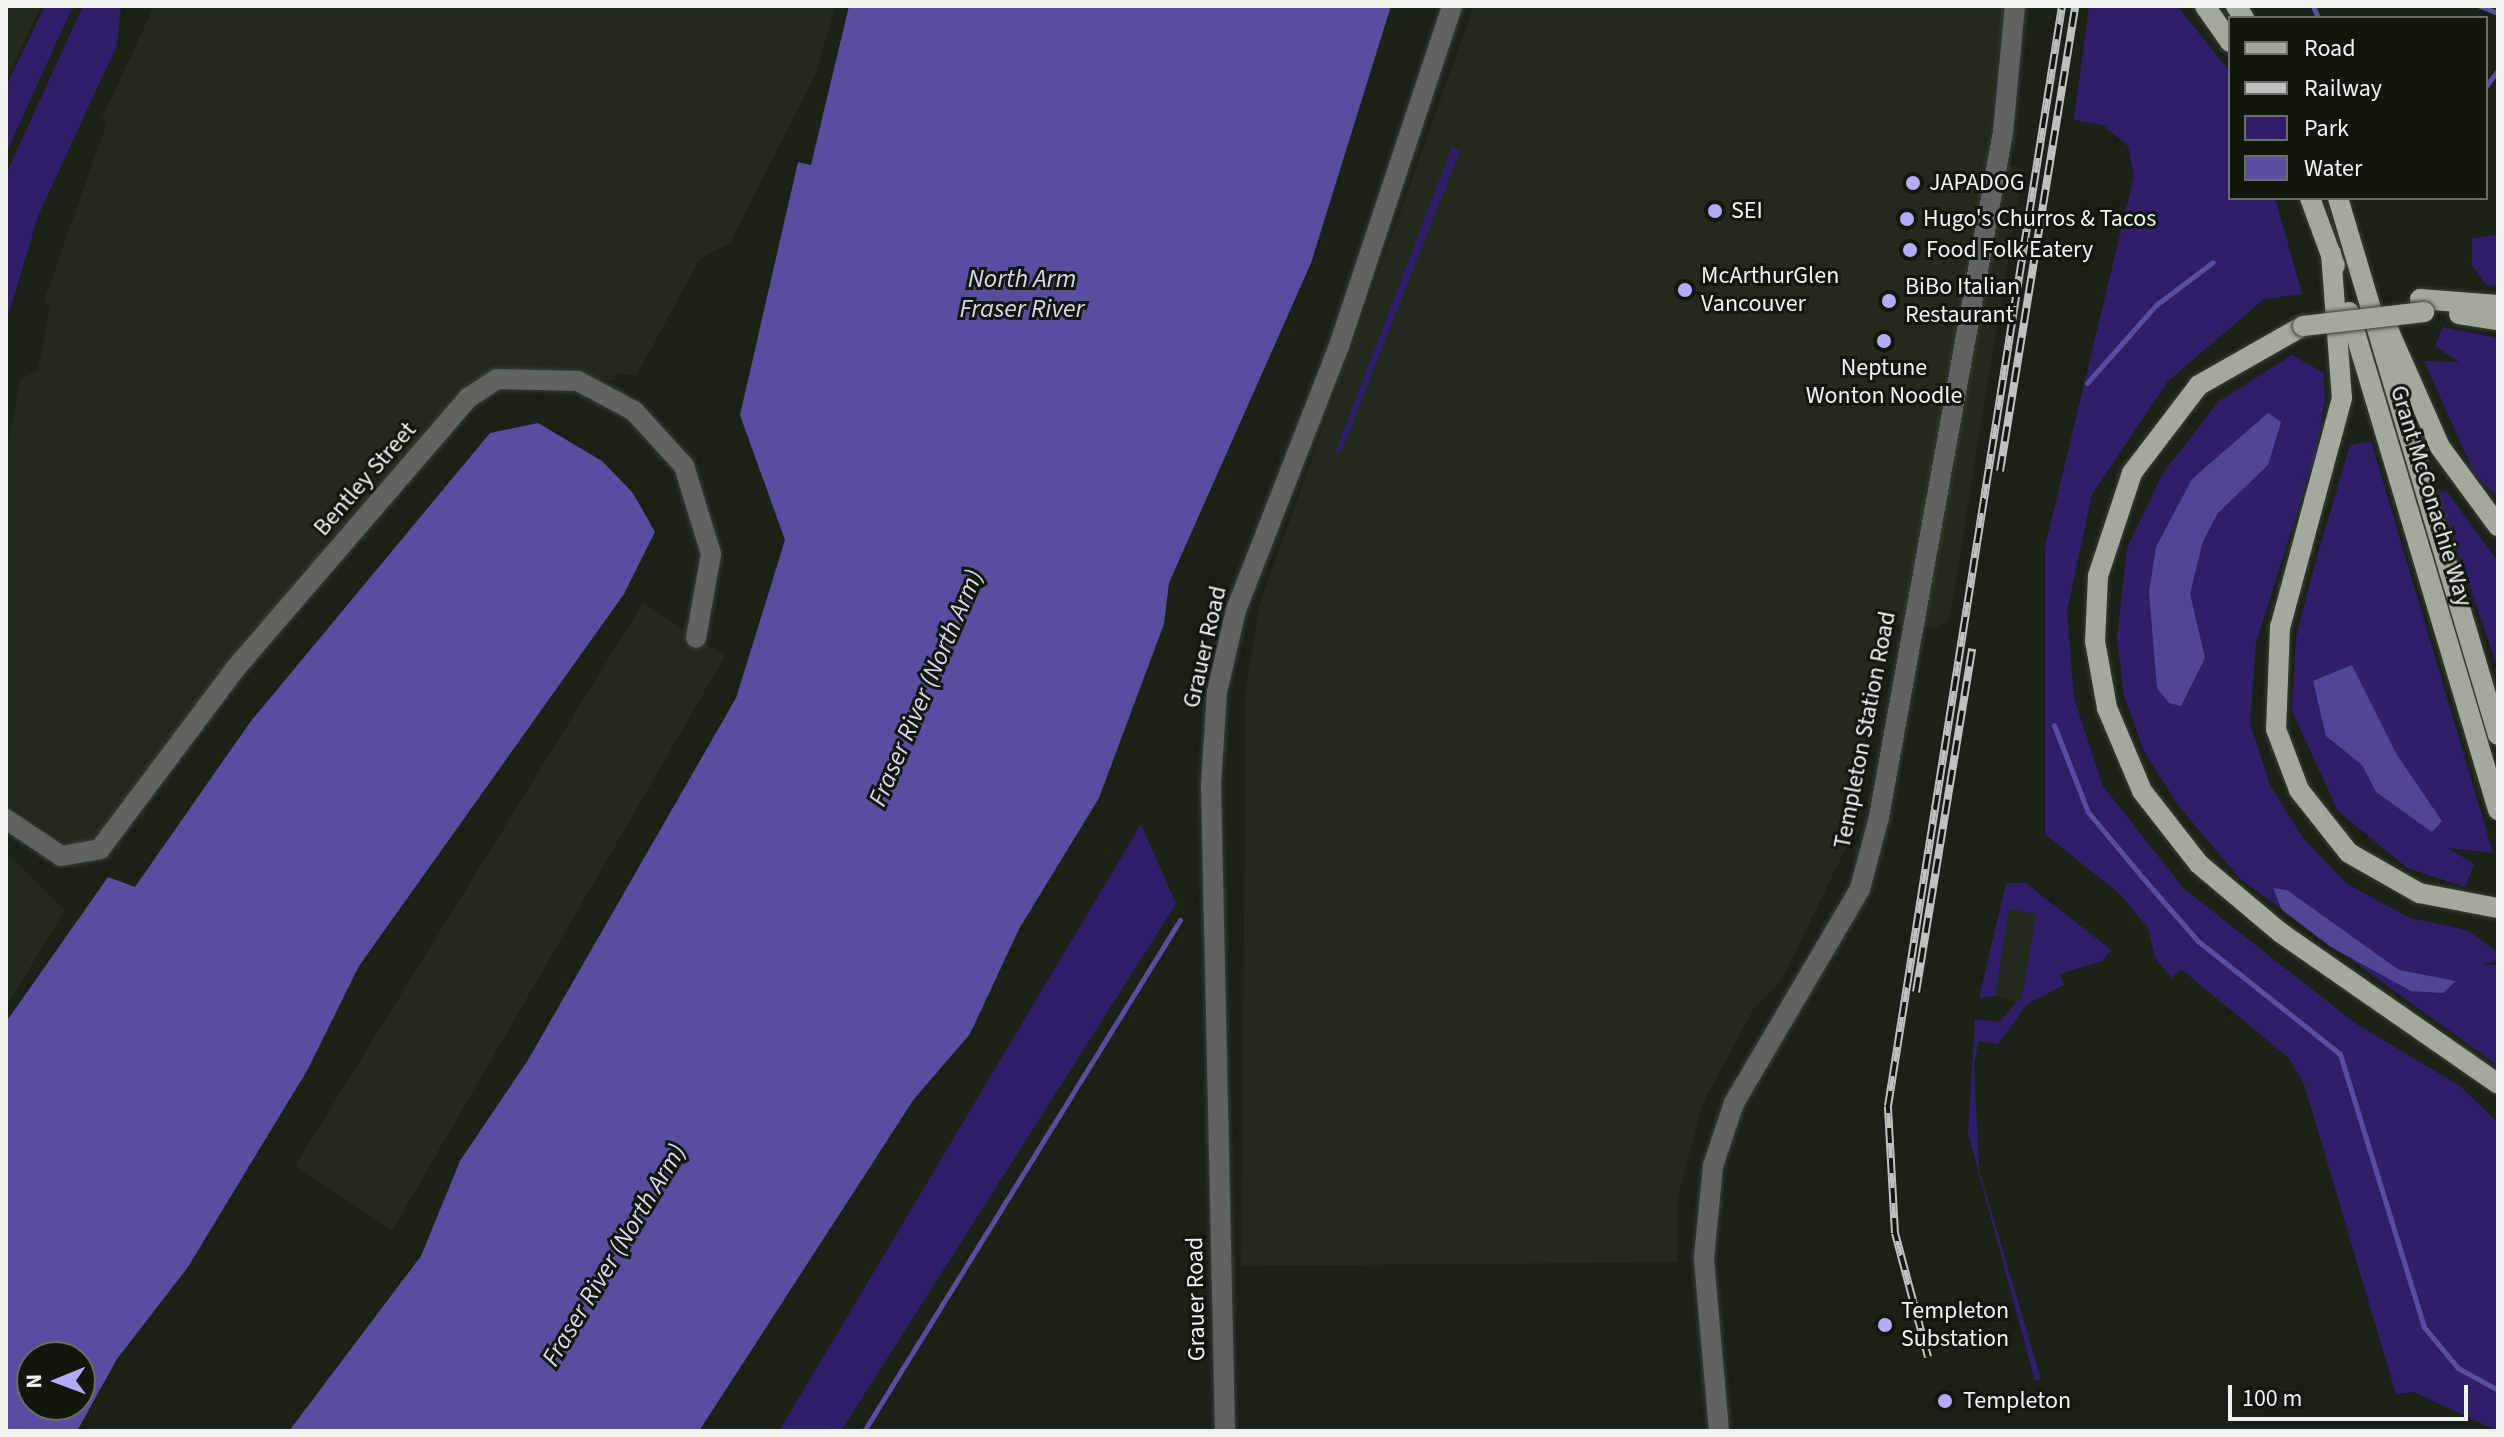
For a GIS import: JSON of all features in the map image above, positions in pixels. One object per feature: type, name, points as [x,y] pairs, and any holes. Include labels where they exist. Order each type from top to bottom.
[{"type":"main road","points":[[2205,6],[2228,39]]},
{"type":"main road","name":"Grant McConachie Way","points":[[2311,200],[2331,253],[2498,810]]},
{"type":"main road","name":"Grant McConachie Way","points":[[2339,200],[2360,262],[2498,735]]},
{"type":"main road","points":[[2331,253],[2342,398],[2278,637],[2276,729],[2304,799],[2349,853],[2410,889],[2492,908]]},
{"type":"main road","points":[[2360,262],[2440,447],[2498,526]]},
{"type":"main road","points":[[2498,305],[2359,305],[2303,326],[2199,385],[2132,473],[2098,576],[2095,641],[2104,696],[2142,791],[2199,864],[2281,933],[2498,1084]]},
{"type":"main road","points":[[2422,306],[2498,320]]},
{"type":"street","name":"Grauer Road","points":[[1225,1431],[1211,784],[1217,692],[1236,610],[1339,346],[1452,6]]},
{"type":"street","name":"Templeton Station Road","points":[[1719,1431],[1704,1258],[1713,1166],[1734,1103],[1860,889],[1879,817],[2003,132],[2015,6]]},
{"type":"street","name":"Bentley Street","points":[[6,819],[61,856],[100,849],[235,669],[468,398],[497,379],[578,381],[634,411],[684,466],[711,554],[696,638]]},
{"type":"shaded area","points":[[6,6],[41,6],[6,80]]},
{"type":"shaded area","points":[[154,6],[835,6],[816,73],[730,243],[700,259],[636,376],[616,373],[614,381],[578,375],[452,307],[571,372],[499,369],[468,387],[96,840],[73,847],[6,803],[6,457],[20,379],[38,371],[50,305],[44,301],[107,122],[102,119]]},
{"type":"shaded area","points":[[1474,6],[2004,6],[1986,161],[2023,168],[1949,621],[1934,628],[1885,624],[1847,846],[1781,981],[1753,1010],[1702,1105],[1678,1197],[1677,1262],[1241,1266],[1246,687],[1259,606]]},
{"type":"shaded area","points":[[2268,413],[2281,422],[2268,465],[2218,513],[2203,541],[2190,594],[2205,658],[2181,706],[2169,703],[2157,688],[2149,592],[2156,547],[2192,479]]},
{"type":"shaded area","points":[[643,603],[725,656],[392,1231],[295,1166]]},
{"type":"shaded area","points":[[2352,665],[2397,755],[2442,821],[2432,832],[2376,792],[2362,765],[2326,736],[2313,681]]},
{"type":"shaded area","points":[[6,853],[65,910],[6,1007]]},
{"type":"shaded area","points":[[2273,888],[2287,890],[2399,970],[2456,981],[2443,993],[2411,991],[2331,947],[2282,910]]},
{"type":"shaded area","points":[[2008,890],[2060,928],[2055,959],[2064,985],[2027,1004],[1990,995]]},
{"type":"green space","points":[[45,6],[73,6],[6,153],[6,86]]},
{"type":"green space","points":[[83,6],[121,6],[117,45],[38,216],[6,323],[6,174]]},
{"type":"green space","points":[[2089,6],[2177,6],[2228,70],[2228,200],[2276,200],[2302,294],[2264,299],[2168,381],[2092,494],[2067,611],[2074,698],[2103,786],[2183,888],[2355,1023],[2460,1086],[2498,1123],[2498,1431],[2414,1392],[2396,1394],[2304,1084],[2289,1058],[2181,969],[2172,978],[2155,958],[2148,928],[2121,895],[2045,834],[2045,547],[2134,176],[2128,146],[2103,125],[2074,120]]},
{"type":"green space","points":[[1452,146],[1460,151],[1342,450],[1335,453]]},
{"type":"green space","points":[[2498,234],[2498,286],[2486,285],[2472,265],[2472,239]]},
{"type":"green space","points":[[2443,327],[2498,338],[2498,498],[2475,475],[2424,361],[2459,362],[2435,346]]},
{"type":"green space","points":[[2292,355],[2324,373],[2325,401],[2316,452],[2256,643],[2250,723],[2270,785],[2303,838],[2347,884],[2410,918],[2467,930],[2498,953],[2498,960],[2483,965],[2498,965],[2498,1066],[2240,879],[2178,805],[2144,751],[2124,696],[2117,638],[2127,548],[2163,473],[2219,401]]},
{"type":"green space","points":[[2371,441],[2493,853],[2448,848],[2474,864],[2465,887],[2407,868],[2338,811],[2292,711],[2296,637],[2315,563],[2350,445]]},
{"type":"green space","points":[[2446,490],[2498,562],[2498,669],[2438,494]]},
{"type":"green space","points":[[1141,824],[1176,904],[841,1431],[779,1431]]},
{"type":"green space","points":[[2006,883],[2026,883],[2111,950],[2102,961],[2060,974],[2064,985],[2027,1004],[1998,1044],[1979,1041],[1974,1064],[1979,1170],[2041,1379],[2035,1381],[1968,1133],[1975,1019],[1999,1022],[2022,996],[2036,914],[2009,909],[1995,996],[1979,998]]},
{"type":"water","name":"North Arm Fraser River","points":[[849,6],[1391,6],[1311,263],[1169,583],[1164,624],[1099,798],[1019,929],[970,1034],[914,1099],[699,1431],[289,1431],[421,1256],[460,1161],[528,1060],[736,698],[785,540],[740,415],[798,162],[811,165]]},
{"type":"water","points":[[538,423],[602,461],[633,493],[655,532],[624,594],[359,966],[308,1069],[188,1267],[117,1359],[96,1397],[96,1341],[16,1341],[16,1421],[83,1421],[77,1431],[6,1431],[6,1022],[108,877],[135,887],[251,721],[490,433]]},
{"type":"waterway","points":[[2313,6],[2317,16]]},
{"type":"waterway","points":[[2480,6],[2498,13]]},
{"type":"waterway","points":[[2488,83],[2498,70]]},
{"type":"waterway","points":[[2087,383],[2156,305],[2213,262]]},
{"type":"waterway","points":[[2054,725],[2088,812],[2143,878],[2198,941],[2340,1054],[2424,1327],[2458,1368],[2498,1390]]},
{"type":"waterway","points":[[864,1431],[1180,920]]},
{"type":"railway","points":[[1928,1357],[1895,1233],[1888,1106],[2062,6]]},
{"type":"railway","points":[[2000,471],[2075,6]]},
{"type":"railway","points":[[1916,992],[1972,649]]},
{"type":"place","name":"JAPADOG","points":[[1913,183]]},
{"type":"place","name":"SEI","points":[[1715,211]]},
{"type":"place","name":"Hugo's Churros & Tacos","points":[[1907,219]]},
{"type":"place","name":"Food Folk Eatery","points":[[1910,250]]},
{"type":"place","name":"McArthurGlen Vancouver","points":[[1685,290]]},
{"type":"place","name":"BiBo Italian Restaurant","points":[[1889,301]]},
{"type":"place","name":"Neptune Wonton Noodle","points":[[1884,341]]},
{"type":"place","name":"Templeton Substation","points":[[1885,1325]]},
{"type":"place","name":"Templeton","points":[[1945,1401]]},
{"type":"water label","name":"Fraser River (North Arm)","points":[[926,688]]},
{"type":"water label","name":"Fraser River (North Arm)","points":[[614,1255]]}]
